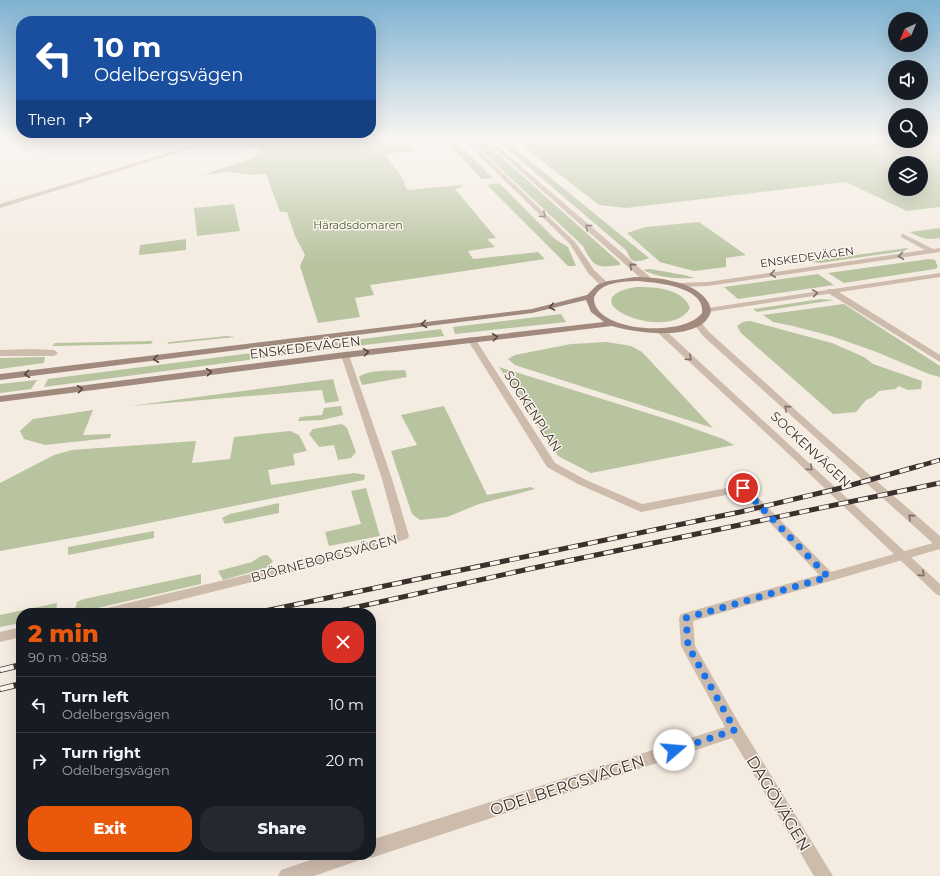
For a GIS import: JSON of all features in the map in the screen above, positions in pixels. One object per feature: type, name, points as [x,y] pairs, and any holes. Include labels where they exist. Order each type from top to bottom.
[{"type":"main road","points":[[647,279],[678,285],[699,296],[708,310],[705,317],[697,323],[681,329],[661,331],[639,330],[614,323],[602,317],[594,311],[590,304],[590,297],[595,290],[604,284],[624,280],[647,279]]},
{"type":"main road","name":"ENSKEDEVÄGEN","points":[[0,377],[532,311],[590,297]]},
{"type":"main road","name":"ENSKEDEVÄGEN","points":[[0,399],[471,339],[614,323]]},
{"type":"street","points":[[0,206],[86,180]]},
{"type":"street","points":[[506,180],[573,242],[591,271],[604,284]]},
{"type":"street","points":[[533,180],[647,279]]},
{"type":"street","points":[[903,236],[940,255]]},
{"type":"street","name":"ENSKEDEVÄGEN","points":[[678,285],[708,284],[940,250]]},
{"type":"street","points":[[708,310],[940,275]]},
{"type":"street","points":[[831,291],[940,359]]},
{"type":"street","name":"SOCKENVÄGEN","points":[[697,323],[706,334],[940,544]]},
{"type":"street","name":"SOCKENVÄGEN","points":[[661,331],[940,591]]},
{"type":"street","name":"SOCKENPLAN","points":[[471,339],[551,465],[582,482],[641,508],[743,488],[828,577]]},
{"type":"street","points":[[0,352],[54,354]]},
{"type":"street","name":"BJÖRNEBORGSVÄGEN","points":[[128,608],[296,567],[403,536],[387,479],[345,355]]},
{"type":"street","points":[[735,730],[688,646],[686,618],[940,544]]},
{"type":"street","points":[[0,637],[16,633]]},
{"type":"street","name":"ODELBERGSVÄGEN","points":[[376,847],[735,730]]},
{"type":"street","name":"DAGÖVÄGEN","points":[[735,730],[824,876]]},
{"type":"street","points":[[287,876],[336,860]]},
{"type":"green space","name":"Häradsdomaren","points":[[268,180],[403,180],[405,182],[404,184],[408,190],[461,185],[463,187],[455,189],[496,238],[487,239],[495,247],[468,251],[473,259],[538,252],[545,259],[370,285],[374,295],[355,298],[360,317],[318,323],[300,266],[305,255],[295,236],[287,212],[280,212]]},
{"type":"green space","points":[[513,180],[527,180],[620,263],[620,265],[597,265],[590,259],[583,246]]},
{"type":"green space","points":[[544,180],[553,180],[649,258],[642,261],[636,261],[631,259],[627,251]]},
{"type":"green space","points":[[567,180],[888,180],[888,196],[928,196],[928,180],[940,180],[940,207],[907,211],[846,182],[626,208],[599,205]]},
{"type":"green space","points":[[499,183],[555,239],[568,247],[576,266],[568,266],[487,185]]},
{"type":"green space","points":[[234,204],[240,231],[197,236],[194,208]]},
{"type":"green space","points":[[699,222],[746,255],[726,258],[726,267],[694,271],[660,262],[627,233],[645,227]]},
{"type":"green space","points":[[940,228],[940,238],[924,238],[910,232]]},
{"type":"green space","points":[[186,239],[186,250],[139,255],[140,245]]},
{"type":"green space","points":[[909,248],[904,251],[820,263],[812,262],[813,261]]},
{"type":"green space","points":[[929,259],[935,260],[938,267],[935,269],[844,283],[828,273]]},
{"type":"green space","points":[[650,269],[695,278],[668,277],[656,275],[643,270]]},
{"type":"green space","points":[[818,274],[834,285],[738,299],[724,287]]},
{"type":"green space","points":[[636,287],[659,288],[675,293],[686,301],[690,308],[679,318],[663,322],[645,321],[628,316],[616,309],[611,301],[617,293]]},
{"type":"green space","points":[[821,299],[834,300],[757,312],[753,309]]},
{"type":"green space","points":[[844,304],[940,366],[940,377],[831,336],[773,322],[763,315]]},
{"type":"green space","points":[[561,314],[566,322],[455,334],[453,327]]},
{"type":"green space","points":[[750,321],[832,343],[864,357],[873,364],[922,381],[921,389],[908,390],[899,386],[895,389],[879,391],[873,397],[866,400],[856,412],[833,414],[741,333],[737,326],[743,322]]},
{"type":"green space","points":[[441,329],[444,336],[338,348],[44,387],[48,379]]},
{"type":"green space","points":[[227,336],[235,337],[167,344],[169,342]]},
{"type":"green space","points":[[153,341],[151,344],[52,346],[55,343]]},
{"type":"green space","points":[[607,342],[631,346],[642,352],[713,428],[515,365],[508,359],[515,355],[571,344]]},
{"type":"green space","points":[[45,357],[44,363],[0,369],[0,358]]},
{"type":"green space","points":[[499,367],[673,421],[723,439],[734,445],[591,473],[558,456]]},
{"type":"green space","points":[[405,370],[407,377],[362,385],[359,377],[363,374],[374,372]]},
{"type":"green space","points":[[333,379],[339,401],[325,403],[322,390],[130,406]]},
{"type":"green space","points":[[37,380],[31,389],[0,393],[0,384]]},
{"type":"green space","points":[[341,406],[343,415],[322,420],[298,421],[300,417],[322,415],[324,408]]},
{"type":"green space","points":[[444,406],[487,495],[531,487],[535,489],[479,504],[447,517],[420,520],[412,514],[391,451],[417,445],[401,415]]},
{"type":"green space","points":[[93,410],[83,435],[111,434],[110,438],[45,445],[24,439],[20,431],[33,419]]},
{"type":"green space","points":[[342,424],[347,428],[356,452],[351,458],[338,460],[334,445],[319,447],[309,434],[313,429]]},
{"type":"green space","points":[[290,431],[299,435],[307,451],[293,454],[295,465],[268,470],[271,485],[354,473],[365,475],[364,480],[94,534],[0,551],[0,483],[54,455],[72,450],[196,441],[192,463],[230,459],[234,437]]},
{"type":"green space","points":[[366,488],[380,536],[329,546],[325,532],[361,524],[351,491]]},
{"type":"green space","points":[[279,503],[279,513],[225,524],[222,518],[230,514]]},
{"type":"green space","points":[[154,531],[154,538],[68,555],[68,547]]},
{"type":"green space","points":[[267,555],[273,561],[266,568],[223,580],[218,571],[252,562],[261,556]]},
{"type":"green space","points":[[201,574],[201,584],[97,608],[75,608],[77,602],[84,599]]},
{"type":"green space","points":[[57,603],[56,608],[33,608]]},
{"type":"green space","points":[[16,612],[16,624],[0,627],[0,615]]},
{"type":"railway","points":[[916,467],[940,460]]},
{"type":"railway","points":[[279,608],[740,512],[841,488],[919,466]]},
{"type":"railway","points":[[353,608],[529,569],[940,483]]},
{"type":"railway","points":[[0,670],[16,666]]},
{"type":"railway","points":[[0,689],[16,685]]},
{"type":"route","points":[[674,750],[735,730],[688,646],[686,618],[828,577],[743,488]]}]
